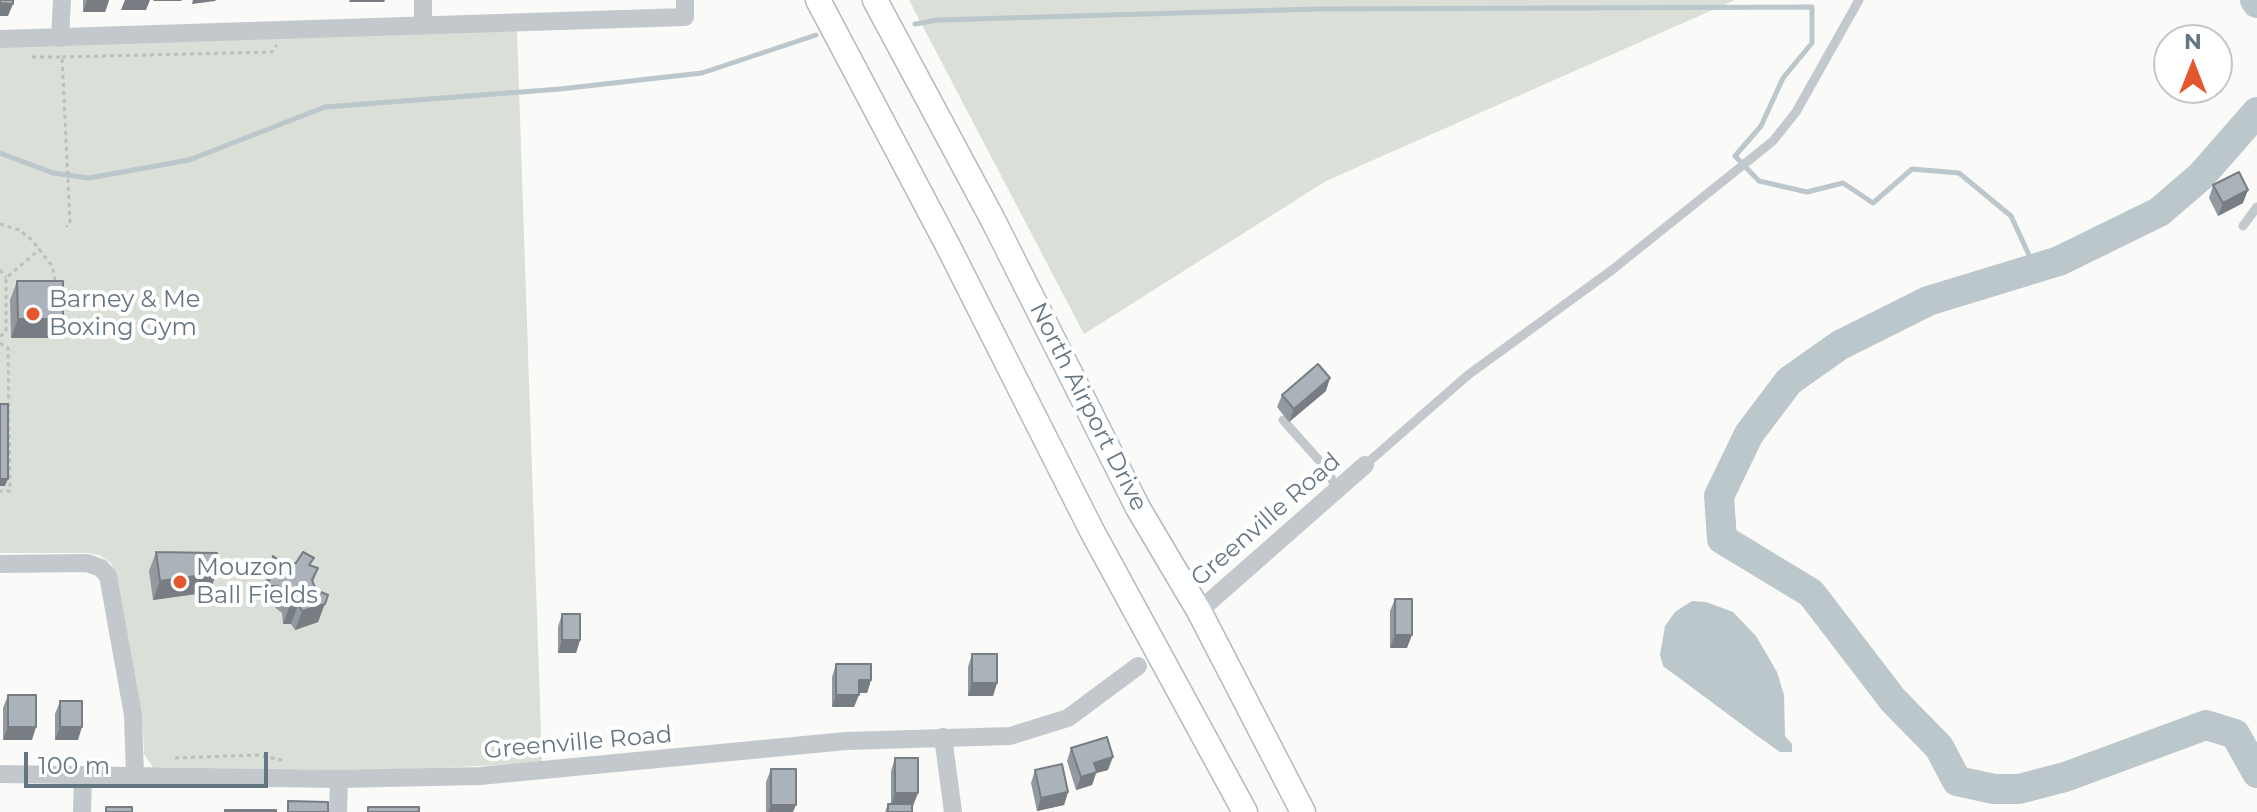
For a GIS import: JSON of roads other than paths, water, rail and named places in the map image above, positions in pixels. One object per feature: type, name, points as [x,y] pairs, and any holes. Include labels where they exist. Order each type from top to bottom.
[{"type":"main road","points":[[818,0],[947,244],[1092,531],[1245,812]]},
{"type":"main road","name":"North Airport Drive","points":[[875,0],[993,220],[1138,508],[1199,611],[1303,812]]},
{"type":"street","points":[[61,47],[62,0]]},
{"type":"street","points":[[423,0],[423,25]]},
{"type":"street","points":[[0,39],[61,47],[277,30],[423,25],[685,8]]},
{"type":"street","name":"Greenville Road","points":[[1199,611],[1339,492],[1365,465]]},
{"type":"street","points":[[0,564],[87,563],[101,568],[108,576],[133,715],[135,776]]},
{"type":"street","name":"Greenville Road","points":[[0,774],[339,779],[546,772],[846,741],[1010,736],[1051,725],[1080,711],[1138,666]]},
{"type":"street","points":[[943,737],[953,812]]},
{"type":"street","points":[[82,812],[83,775]]},
{"type":"street","points":[[338,812],[339,779]]},
{"type":"lane","points":[[1365,465],[1468,375],[1612,270],[1773,141],[1796,112],[1859,0]]},
{"type":"lane","points":[[2243,226],[2257,207]]},
{"type":"lane","points":[[1283,420],[1325,467],[1339,492]]},
{"type":"waterway","points":[[915,24],[937,20],[1317,9],[1812,7],[1812,43],[1783,78],[1761,126],[1735,156],[1759,181],[1807,192],[1843,183],[1873,203],[1912,169],[1959,173],[2011,216],[2035,268]]},
{"type":"waterway","points":[[0,153],[53,173],[89,178],[189,160],[325,107],[560,89],[702,73],[816,35]]},
{"type":"waterway","points":[[2257,112],[2201,176],[2159,212],[2059,261],[1928,301],[1840,345],[1789,381],[1749,434],[1719,496],[1722,539],[1811,593],[1893,700],[1939,747],[1957,781],[1994,789],[2019,789],[2065,777],[2206,725],[2235,734],[2257,773]]},
{"type":"place","name":"Barney & Me Boxing Gym","points":[[33,314]]},
{"type":"place","name":"Mouzon Ball Fields","points":[[180,582]]}]
